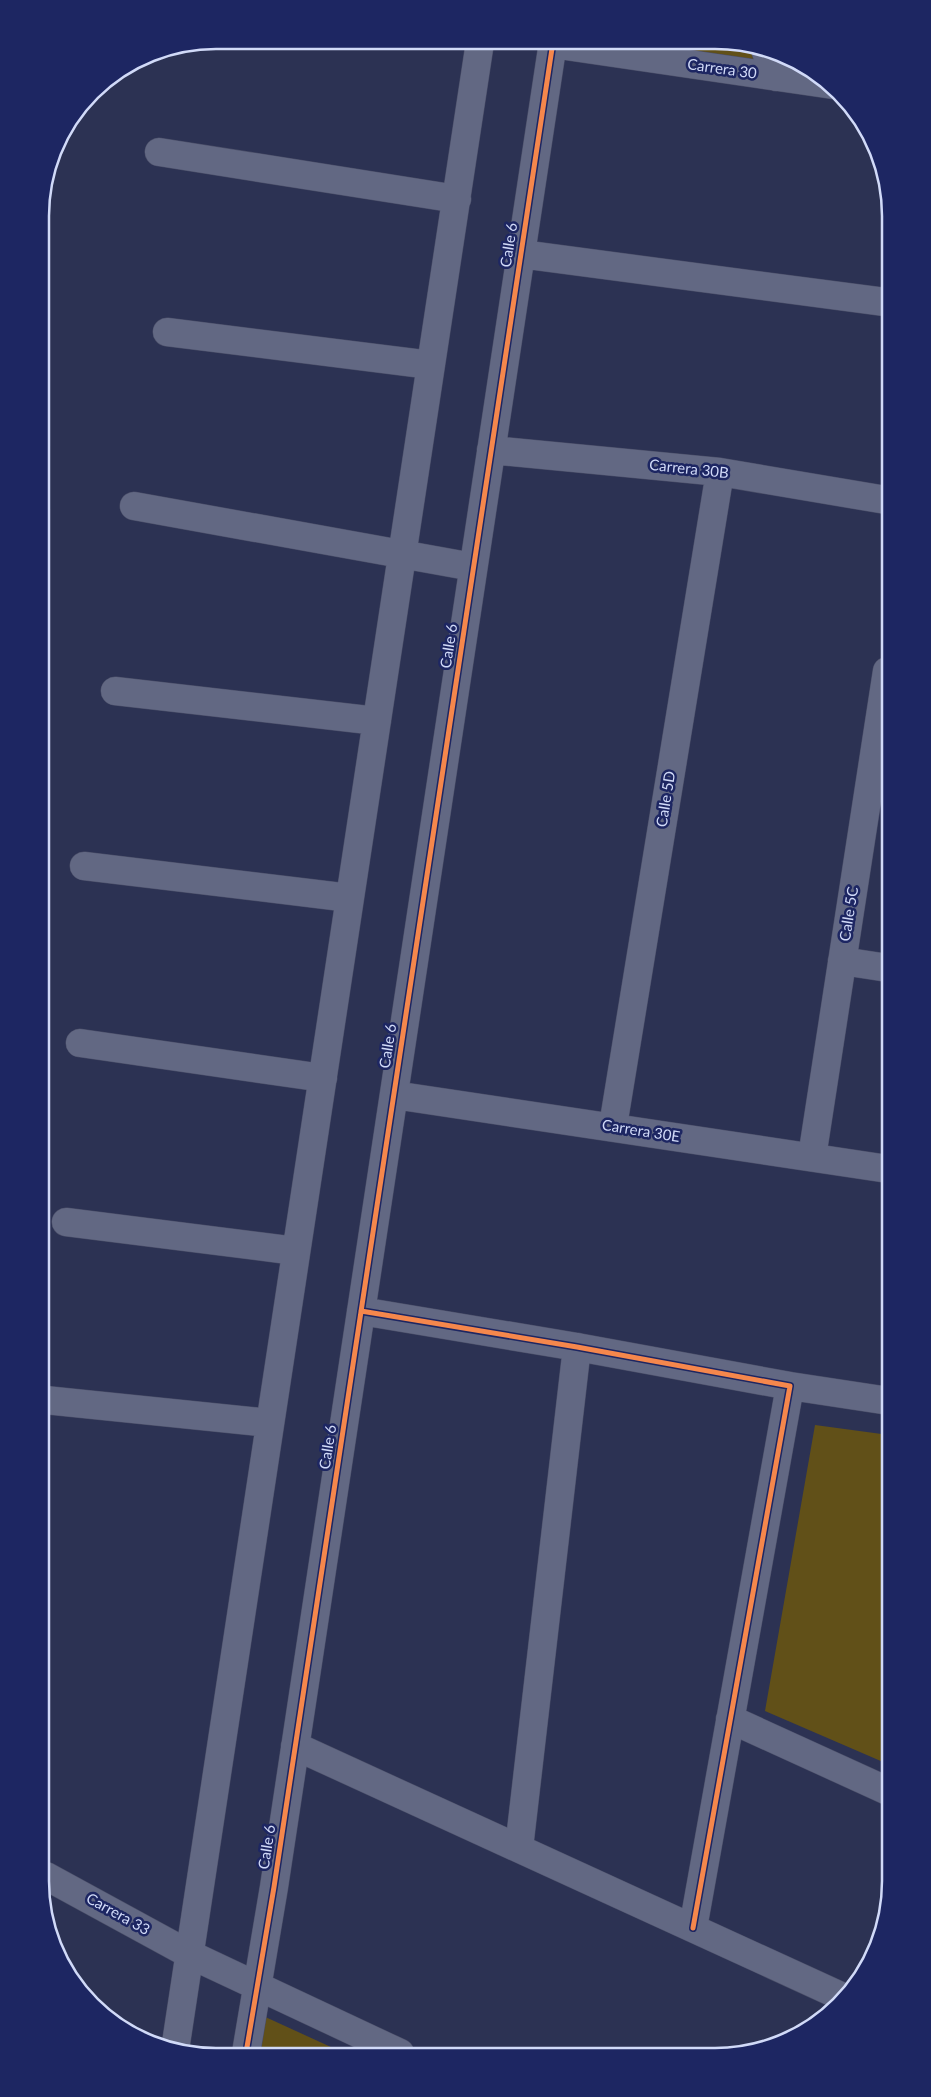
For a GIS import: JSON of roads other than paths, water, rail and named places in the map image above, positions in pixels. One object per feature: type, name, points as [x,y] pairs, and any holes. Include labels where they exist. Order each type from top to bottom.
[{"type":"street","points":[[176,2043],[479,49]]},
{"type":"street","name":"Calle 6","points":[[247,2048],[295,1746],[551,49]]},
{"type":"street","name":"Carrera 30","points":[[592,49],[816,83]]},
{"type":"street","points":[[768,58],[776,77]]},
{"type":"street","points":[[159,152],[457,199]]},
{"type":"street","points":[[521,254],[882,302]]},
{"type":"street","points":[[167,332],[432,365]]},
{"type":"street","name":"Carrera 30B","points":[[491,450],[720,472],[882,499]]},
{"type":"street","name":"Calle 5D","points":[[612,1126],[720,472]]},
{"type":"street","points":[[134,506],[402,556],[473,566]]},
{"type":"street","points":[[115,690],[377,721]]},
{"type":"street","name":"Calle 5C","points":[[812,1157],[842,960],[879,768],[882,732]]},
{"type":"street","points":[[84,866],[350,898]]},
{"type":"street","points":[[842,960],[882,967]]},
{"type":"street","points":[[80,1043],[323,1078]]},
{"type":"street","name":"Carrera 30E","points":[[394,1095],[612,1126],[882,1168]]},
{"type":"street","points":[[66,1222],[296,1251]]},
{"type":"street","points":[[361,1311],[577,1347],[790,1386],[882,1400]]},
{"type":"street","points":[[519,1848],[577,1347]]},
{"type":"street","points":[[693,1928],[790,1386]]},
{"type":"street","points":[[49,1400],[270,1423]]},
{"type":"street","points":[[730,1719],[882,1788]]},
{"type":"street","points":[[295,1746],[837,1994]]},
{"type":"street","name":"Carrera 33","points":[[49,1878],[190,1954]]},
{"type":"street","points":[[190,1954],[389,2048]]}]
